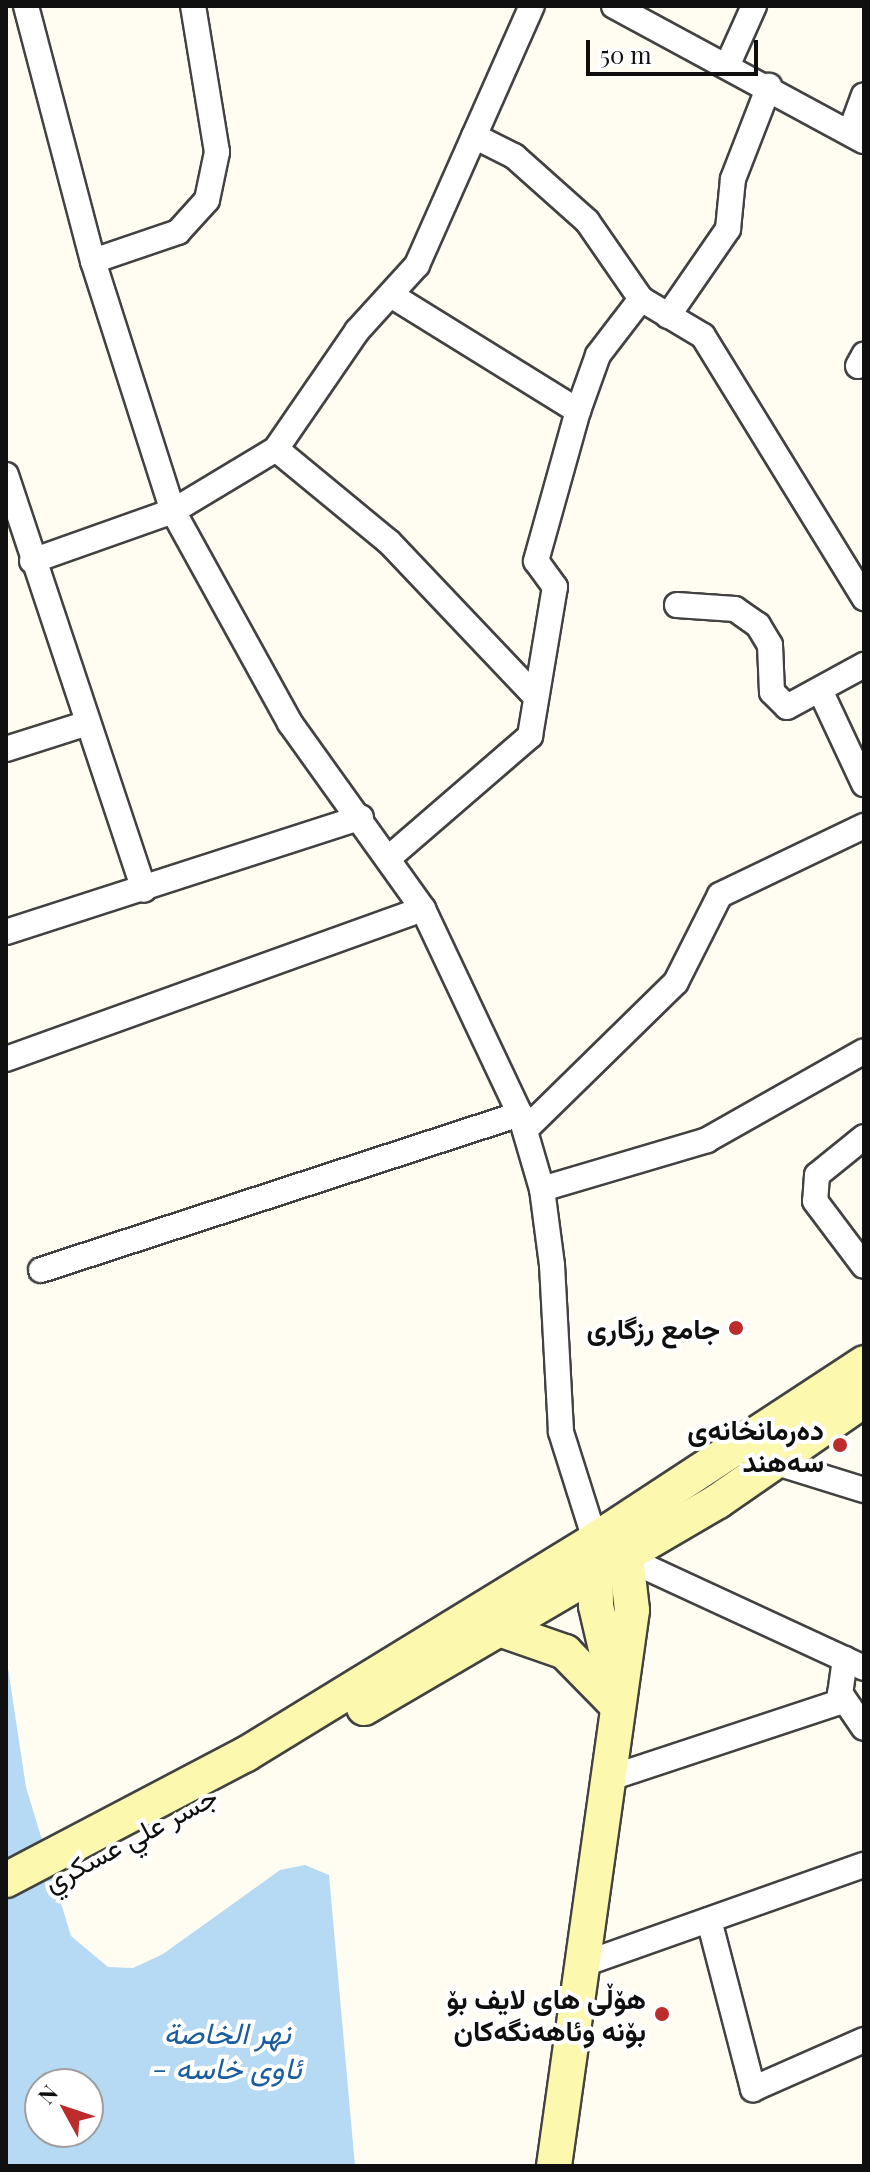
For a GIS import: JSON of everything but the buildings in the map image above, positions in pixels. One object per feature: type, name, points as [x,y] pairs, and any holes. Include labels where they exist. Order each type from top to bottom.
[{"type":"main road","points":[[250,1764],[864,1363]]},
{"type":"main road","points":[[250,1764],[626,1558],[718,1501],[864,1400]]},
{"type":"main road","points":[[698,1471],[718,1501]]},
{"type":"main road","points":[[595,1540],[626,1558]]},
{"type":"main road","points":[[595,1540],[592,1576],[615,1697]]},
{"type":"main road","points":[[554,2166],[615,1697],[632,1610],[626,1558]]},
{"type":"main road","points":[[499,1629],[565,1652],[615,1697]]},
{"type":"main road","name":"جسر علي عسكري","points":[[6,1880],[250,1764]]},
{"type":"main road","name":"جسر علي عسكري","points":[[6,1903],[250,1764]]},
{"type":"street","points":[[26,6],[93,261],[173,511],[290,723],[391,856],[423,909],[523,1122],[542,1189],[556,1401],[595,1540]]},
{"type":"street","points":[[93,261],[178,232],[207,200],[217,152],[193,6]]},
{"type":"street","points":[[32,561],[173,511],[276,449],[357,331],[417,265],[532,6]]},
{"type":"street","points":[[614,6],[769,86],[857,137],[864,95]]},
{"type":"street","points":[[728,64],[754,6]]},
{"type":"street","points":[[668,316],[728,229],[733,179],[769,86]]},
{"type":"street","points":[[474,136],[514,156],[587,221],[641,299],[703,336],[864,598]]},
{"type":"street","points":[[391,295],[578,411]]},
{"type":"street","points":[[391,856],[530,736],[555,587],[536,561],[578,411],[598,355],[641,299]]},
{"type":"street","points":[[276,449],[400,552],[535,696]]},
{"type":"street","points":[[6,475],[85,724],[144,890]]},
{"type":"street","points":[[677,605],[735,609],[758,625],[770,645],[777,702],[787,707],[864,665]]},
{"type":"street","points":[[820,690],[864,784]]},
{"type":"street","points":[[6,749],[85,724]]},
{"type":"street","points":[[6,932],[144,890],[361,817]]},
{"type":"street","points":[[41,1270],[523,1122],[676,982],[720,895],[864,826]]},
{"type":"street","points":[[6,1059],[423,909]]},
{"type":"street","points":[[542,1189],[707,1140],[864,1051]]},
{"type":"street","points":[[864,1137],[817,1175],[815,1201],[864,1266]]},
{"type":"street","points":[[774,1462],[864,1490]]},
{"type":"street","points":[[626,1558],[854,1664],[843,1701]]},
{"type":"street","points":[[843,1701],[864,1728]]},
{"type":"street","points":[[604,1780],[843,1701]]},
{"type":"street","points":[[581,1965],[864,1865]]},
{"type":"street","points":[[709,1920],[753,2089],[864,2040]]},
{"type":"water","name":"نهر الخاصة - ئاوی خاسە","points":[[6,1655],[26,1787],[71,1936],[108,1967],[133,1968],[163,1954],[280,1870],[305,1865],[329,1875],[355,2166],[6,2166]]},
{"type":"place","name":"جامع رزگاری","points":[[736,1328]]},
{"type":"place","name":"دەرمانخانەی سەهند","points":[[840,1445]]},
{"type":"place","name":"هۆڵی های لایف بۆ بۆنە وئاهەنگەکان","points":[[662,2014]]}]
